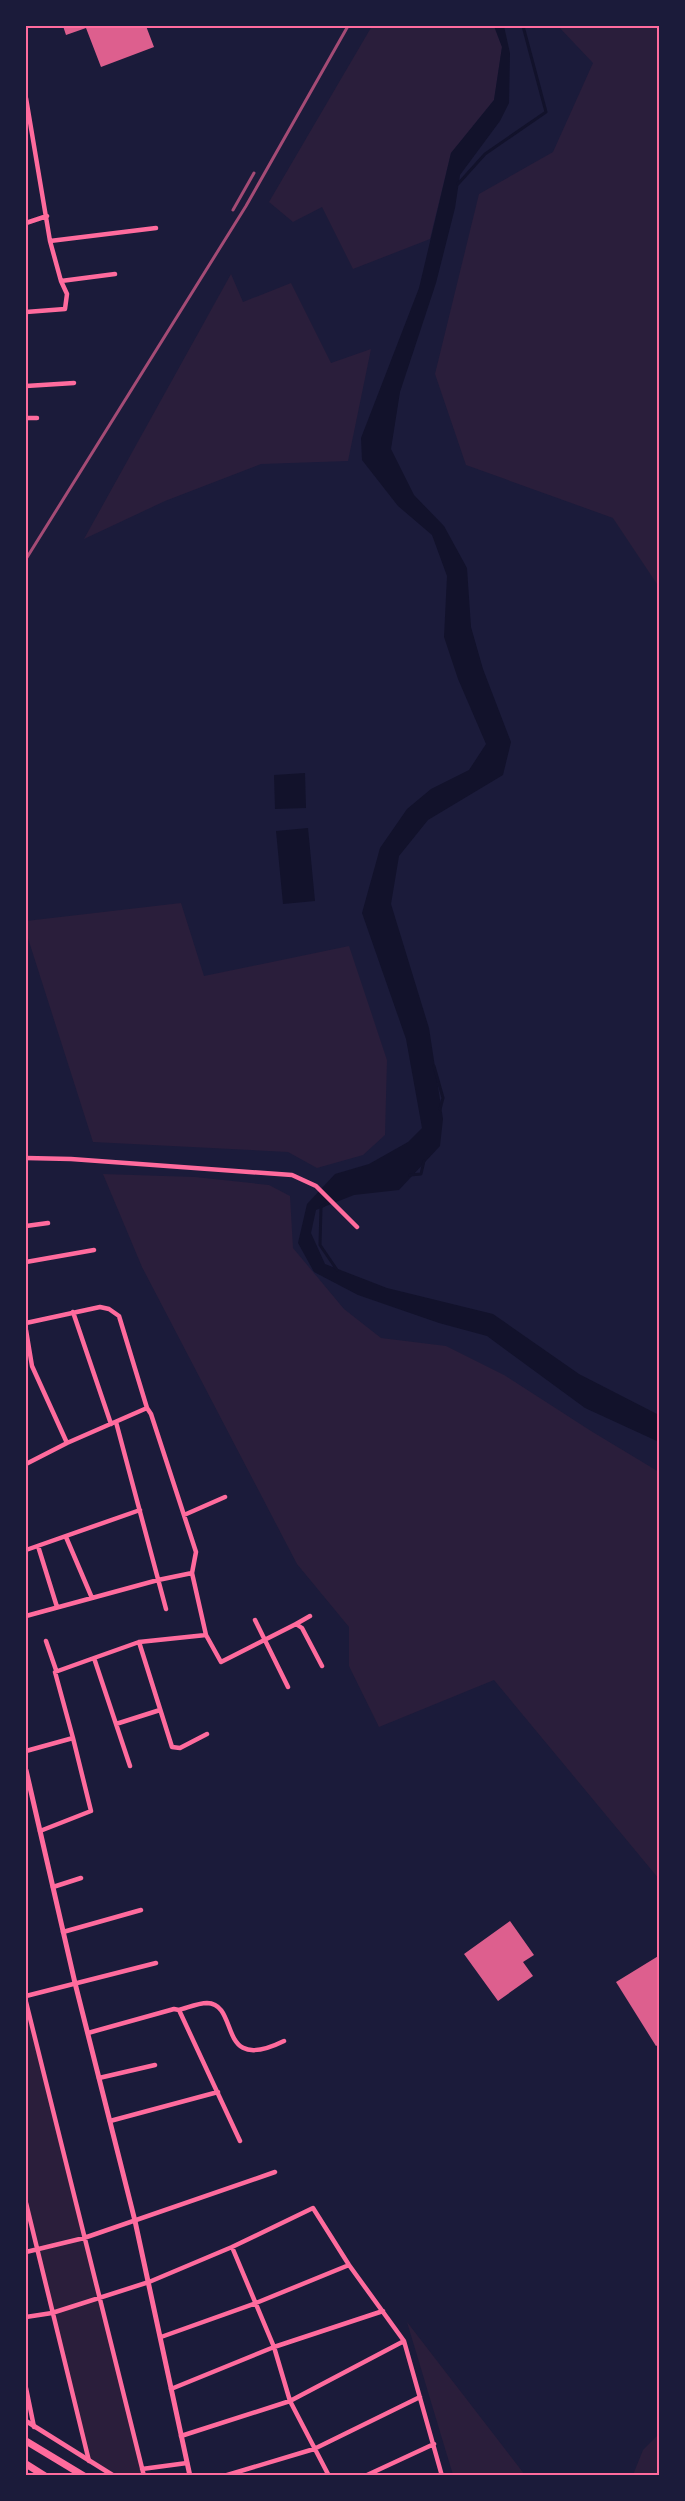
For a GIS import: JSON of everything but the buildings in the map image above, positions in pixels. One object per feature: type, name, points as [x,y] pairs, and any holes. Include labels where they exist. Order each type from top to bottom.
[{"type":"highway","points":[[26,2441],[84,2475]]},
{"type":"highway","points":[[26,2464],[45,2475]]},
{"type":"street","points":[[26,98],[50,241],[67,294],[65,309],[26,312]]},
{"type":"street","points":[[26,223],[47,216]]},
{"type":"street","points":[[50,241],[156,228]]},
{"type":"street","points":[[62,281],[115,274]]},
{"type":"street","points":[[26,386],[74,383]]},
{"type":"street","points":[[26,418],[37,418]]},
{"type":"street","points":[[26,1158],[292,1174],[316,1186],[357,1227]]},
{"type":"street","points":[[26,1226],[48,1223]]},
{"type":"street","points":[[26,1262],[94,1250]]},
{"type":"street","points":[[26,1323],[100,1307],[109,1309],[120,1316],[147,1408],[196,1552],[192,1573],[206,1635],[221,1662],[266,1641],[310,1616]]},
{"type":"street","points":[[73,1312],[113,1423],[140,1510],[166,1609]]},
{"type":"street","points":[[26,1330],[32,1366],[67,1443]]},
{"type":"street","points":[[26,1368],[32,1366]]},
{"type":"street","points":[[26,1464],[67,1443],[147,1408]]},
{"type":"street","points":[[184,1515],[225,1497]]},
{"type":"street","points":[[26,1550],[140,1510]]},
{"type":"street","points":[[66,1537],[92,1598]]},
{"type":"street","points":[[38,1546],[57,1607]]},
{"type":"street","points":[[26,1616],[192,1573]]},
{"type":"street","points":[[255,1620],[288,1687]]},
{"type":"street","points":[[296,1624],[302,1628],[322,1666]]},
{"type":"street","points":[[56,1670],[139,1642],[206,1635]]},
{"type":"street","points":[[40,1831],[87,1814],[92,1808],[56,1670],[46,1641]]},
{"type":"street","points":[[139,1642],[172,1748],[180,1748],[207,1734]]},
{"type":"street","points":[[94,1658],[130,1766]]},
{"type":"street","points":[[116,1724],[160,1710]]},
{"type":"street","points":[[26,1751],[73,1738]]},
{"type":"street","points":[[26,1770],[75,1983],[135,2221],[190,2475]]},
{"type":"street","points":[[53,1887],[81,1878]]},
{"type":"street","points":[[63,1932],[141,1910]]},
{"type":"street","points":[[26,1996],[156,1963]]},
{"type":"street","points":[[26,2002],[144,2475]]},
{"type":"street","points":[[88,2033],[202,2003],[215,2005],[222,2011],[232,2039],[248,2049],[256,2051],[268,2049],[284,2041]]},
{"type":"street","points":[[179,2010],[240,2141]]},
{"type":"street","points":[[99,2078],[155,2065]]},
{"type":"street","points":[[110,2121],[218,2092]]},
{"type":"street","points":[[26,2252],[84,2238],[275,2172]]},
{"type":"street","points":[[26,2203],[89,2461]]},
{"type":"street","points":[[26,2317],[52,2313],[149,2282],[232,2247],[314,2208],[349,2265],[404,2341],[442,2475]]},
{"type":"street","points":[[232,2247],[274,2347],[290,2401],[329,2475]]},
{"type":"street","points":[[161,2337],[256,2303],[349,2265]]},
{"type":"street","points":[[171,2389],[274,2347],[383,2311]]},
{"type":"street","points":[[182,2436],[290,2401],[404,2341]]},
{"type":"street","points":[[26,2388],[34,2427]]},
{"type":"street","points":[[224,2475],[314,2449],[420,2397]]},
{"type":"street","points":[[26,2421],[114,2475]]},
{"type":"street","points":[[365,2475],[434,2444]]},
{"type":"street","points":[[142,2469],[187,2463]]},
{"type":"shaded area","points":[[372,26],[494,26],[502,47],[494,100],[451,153],[430,239],[353,269],[322,207],[293,222],[269,202]]},
{"type":"shaded area","points":[[494,26],[504,26],[510,53],[509,103],[500,121],[460,175],[455,208],[436,283],[400,392],[391,449],[414,495],[444,526],[467,568],[471,627],[483,669],[511,742],[503,775],[428,820],[399,856],[391,904],[429,1028],[443,1119],[440,1146],[399,1190],[354,1195],[316,1210],[311,1233],[325,1264],[387,1288],[493,1314],[579,1374],[659,1415],[659,1442],[585,1408],[487,1336],[439,1323],[358,1295],[314,1272],[298,1243],[307,1204],[335,1174],[369,1164],[408,1142],[422,1128],[406,1039],[362,913],[380,848],[407,809],[431,789],[469,770],[486,744],[458,679],[444,637],[447,576],[432,535],[398,506],[362,460],[361,438],[419,288],[451,153],[494,100],[502,47]]},
{"type":"shaded area","points":[[558,26],[659,26],[659,587],[613,518],[466,465],[435,374],[479,194],[553,152],[593,63]]},
{"type":"shaded area","points":[[231,274],[243,302],[291,283],[331,363],[371,349],[348,461],[261,464],[165,501],[84,539]]},
{"type":"shaded area","points":[[305,773],[306,808],[275,809],[274,775]]},
{"type":"shaded area","points":[[308,828],[315,901],[283,904],[276,831]]},
{"type":"shaded area","points":[[181,903],[204,976],[349,946],[387,1060],[385,1135],[363,1155],[317,1168],[288,1152],[93,1142],[26,932],[26,921]]},
{"type":"shaded area","points":[[103,1174],[195,1177],[269,1185],[290,1196],[293,1248],[344,1309],[381,1338],[446,1346],[504,1375],[659,1472],[659,1879],[494,1680],[379,1727],[349,1666],[349,1627],[297,1564],[142,1267]]},
{"type":"shaded area","points":[[26,2002],[144,2475],[114,2475],[89,2461],[26,2203]]},
{"type":"shaded area","points":[[407,2322],[525,2475],[453,2475]]},
{"type":"shaded area","points":[[659,2434],[659,2475],[633,2475],[643,2450]]},
{"type":"waterway","points":[[458,184],[485,154],[546,112],[523,26]]},
{"type":"waterway","points":[[434,1066],[443,1098],[440,1109]]},
{"type":"waterway","points":[[410,1175],[421,1174],[424,1161]]},
{"type":"waterway","points":[[324,1205],[321,1207],[320,1245],[337,1270]]},
{"type":"railway","points":[[26,559],[246,206],[348,26]]},
{"type":"railway","points":[[233,210],[254,173]]}]
